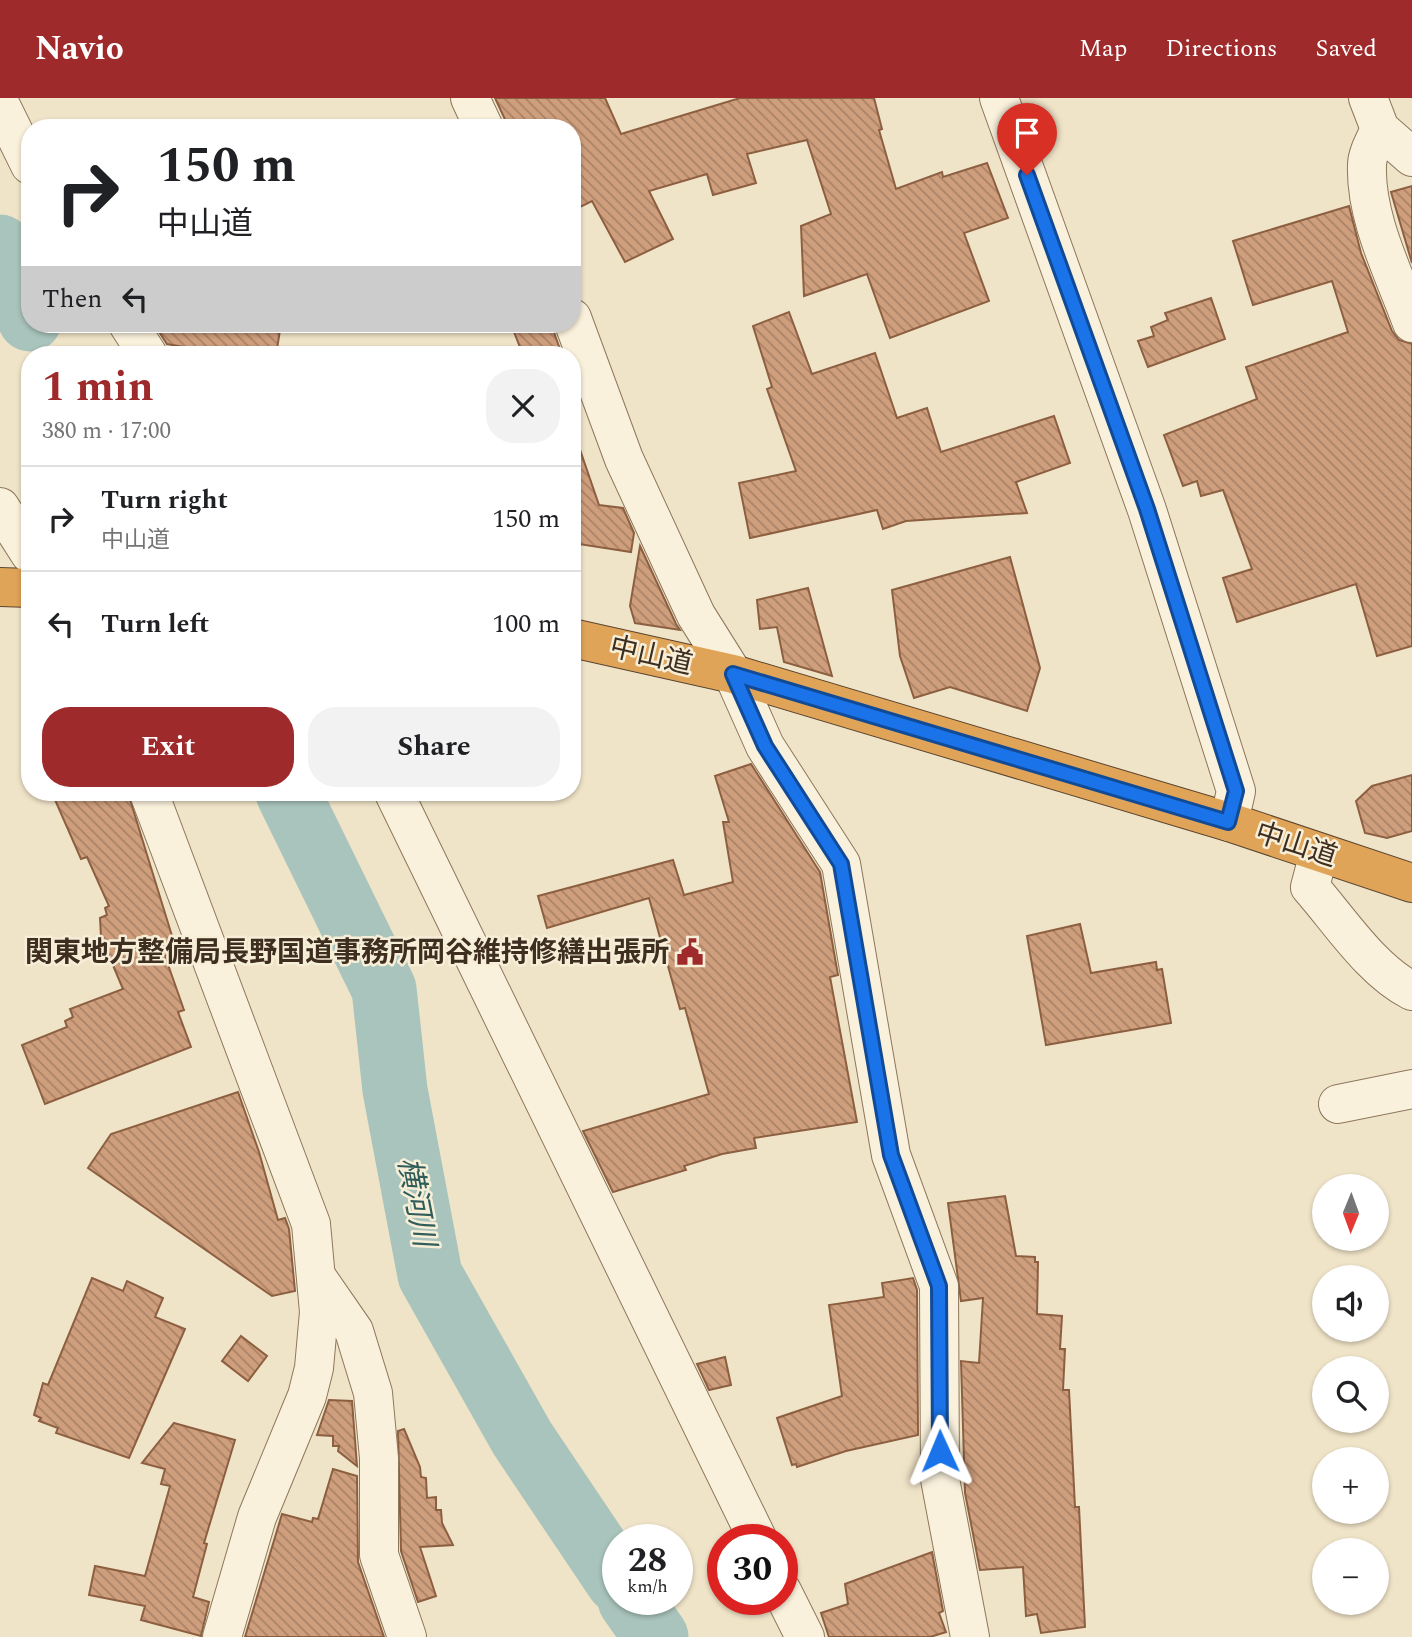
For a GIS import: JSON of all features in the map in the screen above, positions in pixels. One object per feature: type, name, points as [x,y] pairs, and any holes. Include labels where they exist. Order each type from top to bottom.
[{"type":"highway","points":[[0,587],[21,588]]},
{"type":"highway","name":"中山道","points":[[581,640],[733,674],[1228,822],[1412,883]]},
{"type":"street","points":[[470,98],[480,119]]},
{"type":"street","points":[[999,98],[1147,509],[1236,791],[1228,822]]},
{"type":"street","points":[[0,104],[21,147]]},
{"type":"street","points":[[1374,113],[1412,157]]},
{"type":"street","points":[[1374,113],[1367,162],[1368,190],[1378,232],[1412,323]]},
{"type":"street","points":[[578,333],[624,459],[696,615],[733,674],[765,746],[841,864],[891,1155],[939,1286],[940,1479],[970,1637]]},
{"type":"street","points":[[0,507],[21,540]]},
{"type":"street","points":[[152,801],[311,1224],[318,1279],[319,1312],[312,1377],[257,1517],[222,1637]]},
{"type":"street","points":[[398,801],[750,1524]]},
{"type":"street","points":[[1319,853],[1310,887],[1399,985],[1412,991]]},
{"type":"street","points":[[1338,1104],[1412,1089]]},
{"type":"street","points":[[318,1279],[354,1331],[373,1393],[379,1458],[379,1555],[407,1637]]},
{"type":"street","points":[[794,1615],[805,1637]]},
{"type":"building","points":[[495,98],[605,98],[621,134],[740,98],[874,98],[882,129],[879,130],[896,189],[942,172],[943,177],[987,163],[1008,218],[964,233],[989,301],[890,338],[867,274],[804,296],[801,226],[831,214],[807,140],[747,154],[756,183],[713,195],[707,174],[649,191],[673,239],[625,262],[592,201],[581,206],[581,119],[505,119]]},
{"type":"building","points":[[1412,186],[1412,263],[1391,192]]},
{"type":"building","points":[[1349,206],[1361,253],[1392,331],[1399,340],[1412,344],[1412,646],[1377,656],[1356,584],[1237,622],[1223,578],[1252,569],[1223,490],[1201,496],[1197,481],[1183,486],[1164,435],[1257,399],[1246,367],[1348,332],[1332,281],[1253,305],[1233,241]]},
{"type":"building","points":[[1211,298],[1225,339],[1148,367],[1138,341],[1154,336],[1151,327],[1168,320],[1165,313]]},
{"type":"building","points":[[789,312],[812,374],[875,353],[897,418],[927,408],[941,452],[1054,416],[1070,463],[1016,482],[1027,513],[906,521],[883,529],[877,510],[750,538],[739,483],[796,471],[767,389],[772,387],[753,326]]},
{"type":"building","points":[[160,333],[280,333],[277,346],[167,344]]},
{"type":"building","points":[[514,333],[554,333],[559,346],[520,346]]},
{"type":"building","points":[[581,453],[599,505],[623,508],[634,533],[631,552],[581,544]]},
{"type":"building","points":[[640,546],[680,630],[635,623],[630,606]]},
{"type":"building","points":[[1010,557],[1040,668],[1027,711],[950,687],[914,698],[900,656],[892,590]]},
{"type":"building","points":[[808,588],[832,676],[784,662],[777,627],[760,629],[757,600]]},
{"type":"building","points":[[751,764],[820,872],[838,975],[830,977],[857,1122],[754,1138],[756,1148],[722,1154],[684,1166],[686,1170],[613,1192],[583,1131],[709,1094],[685,1008],[680,1009],[649,898],[547,928],[538,896],[673,860],[684,895],[733,882],[723,822],[729,822],[715,776]]},
{"type":"building","points":[[1412,775],[1412,831],[1387,838],[1365,833],[1356,801],[1372,786]]},
{"type":"building","points":[[56,801],[130,801],[177,952],[165,956],[184,1010],[178,1012],[191,1047],[45,1104],[22,1045],[67,1027],[65,1021],[73,1017],[70,1009],[123,989],[101,937],[100,918],[107,915],[105,908],[109,906],[87,857],[81,859]]},
{"type":"building","points":[[1080,924],[1091,973],[1156,962],[1157,970],[1162,969],[1171,1023],[1046,1045],[1027,936]]},
{"type":"building","points":[[238,1092],[259,1152],[278,1220],[285,1218],[289,1229],[295,1291],[272,1296],[88,1168],[111,1134]]},
{"type":"building","points":[[1005,1196],[1016,1256],[1035,1257],[1035,1262],[1038,1262],[1037,1314],[1062,1316],[1060,1349],[1065,1349],[1063,1390],[1069,1390],[1075,1507],[1079,1507],[1085,1627],[1041,1633],[1037,1614],[1026,1616],[1023,1567],[980,1570],[965,1493],[961,1361],[979,1363],[983,1298],[961,1301],[948,1203]]},
{"type":"building","points":[[92,1278],[123,1291],[127,1281],[163,1298],[155,1317],[185,1329],[129,1458],[56,1433],[58,1428],[39,1421],[41,1418],[34,1415],[43,1383],[48,1385]]},
{"type":"building","points":[[913,1278],[917,1290],[918,1435],[846,1451],[797,1467],[796,1464],[792,1465],[777,1418],[842,1396],[829,1305],[884,1297],[882,1283]]},
{"type":"building","points":[[241,1336],[267,1356],[248,1381],[222,1361]]},
{"type":"building","points":[[725,1357],[731,1385],[709,1390],[697,1364]]},
{"type":"building","points":[[329,1400],[352,1401],[357,1466],[338,1451],[339,1446],[333,1446],[333,1436],[317,1435]]},
{"type":"building","points":[[174,1423],[235,1440],[204,1543],[207,1544],[193,1597],[209,1602],[201,1636],[141,1620],[145,1606],[89,1595],[95,1566],[145,1576],[170,1486],[161,1484],[165,1469],[142,1463]]},
{"type":"building","points":[[404,1429],[420,1467],[421,1477],[426,1478],[427,1498],[436,1497],[436,1510],[441,1510],[442,1523],[453,1545],[420,1547],[436,1596],[418,1602],[401,1551],[398,1431]]},
{"type":"building","points":[[333,1469],[357,1476],[358,1562],[384,1637],[245,1637],[282,1514],[312,1522],[313,1518],[318,1519]]},
{"type":"building","points":[[932,1552],[943,1611],[939,1613],[946,1632],[930,1637],[829,1637],[821,1613],[848,1604],[845,1584]]},
{"type":"waterway","name":"横河川","points":[[0,247],[21,297]]},
{"type":"waterway","name":"横河川","points":[[292,801],[384,989],[395,1090],[430,1275],[522,1438],[602,1557]]},
{"type":"waterway","name":"横河川","points":[[641,1615],[656,1637]]},
{"type":"place","name":"関東地方整備局長野国道事務所岡谷維持修繕出張所","points":[[690,952]]},
{"type":"route","points":[[940,1451],[939,1286],[891,1155],[841,864],[765,746],[733,674],[1228,822],[1236,791],[1147,509],[1027,175]]}]
